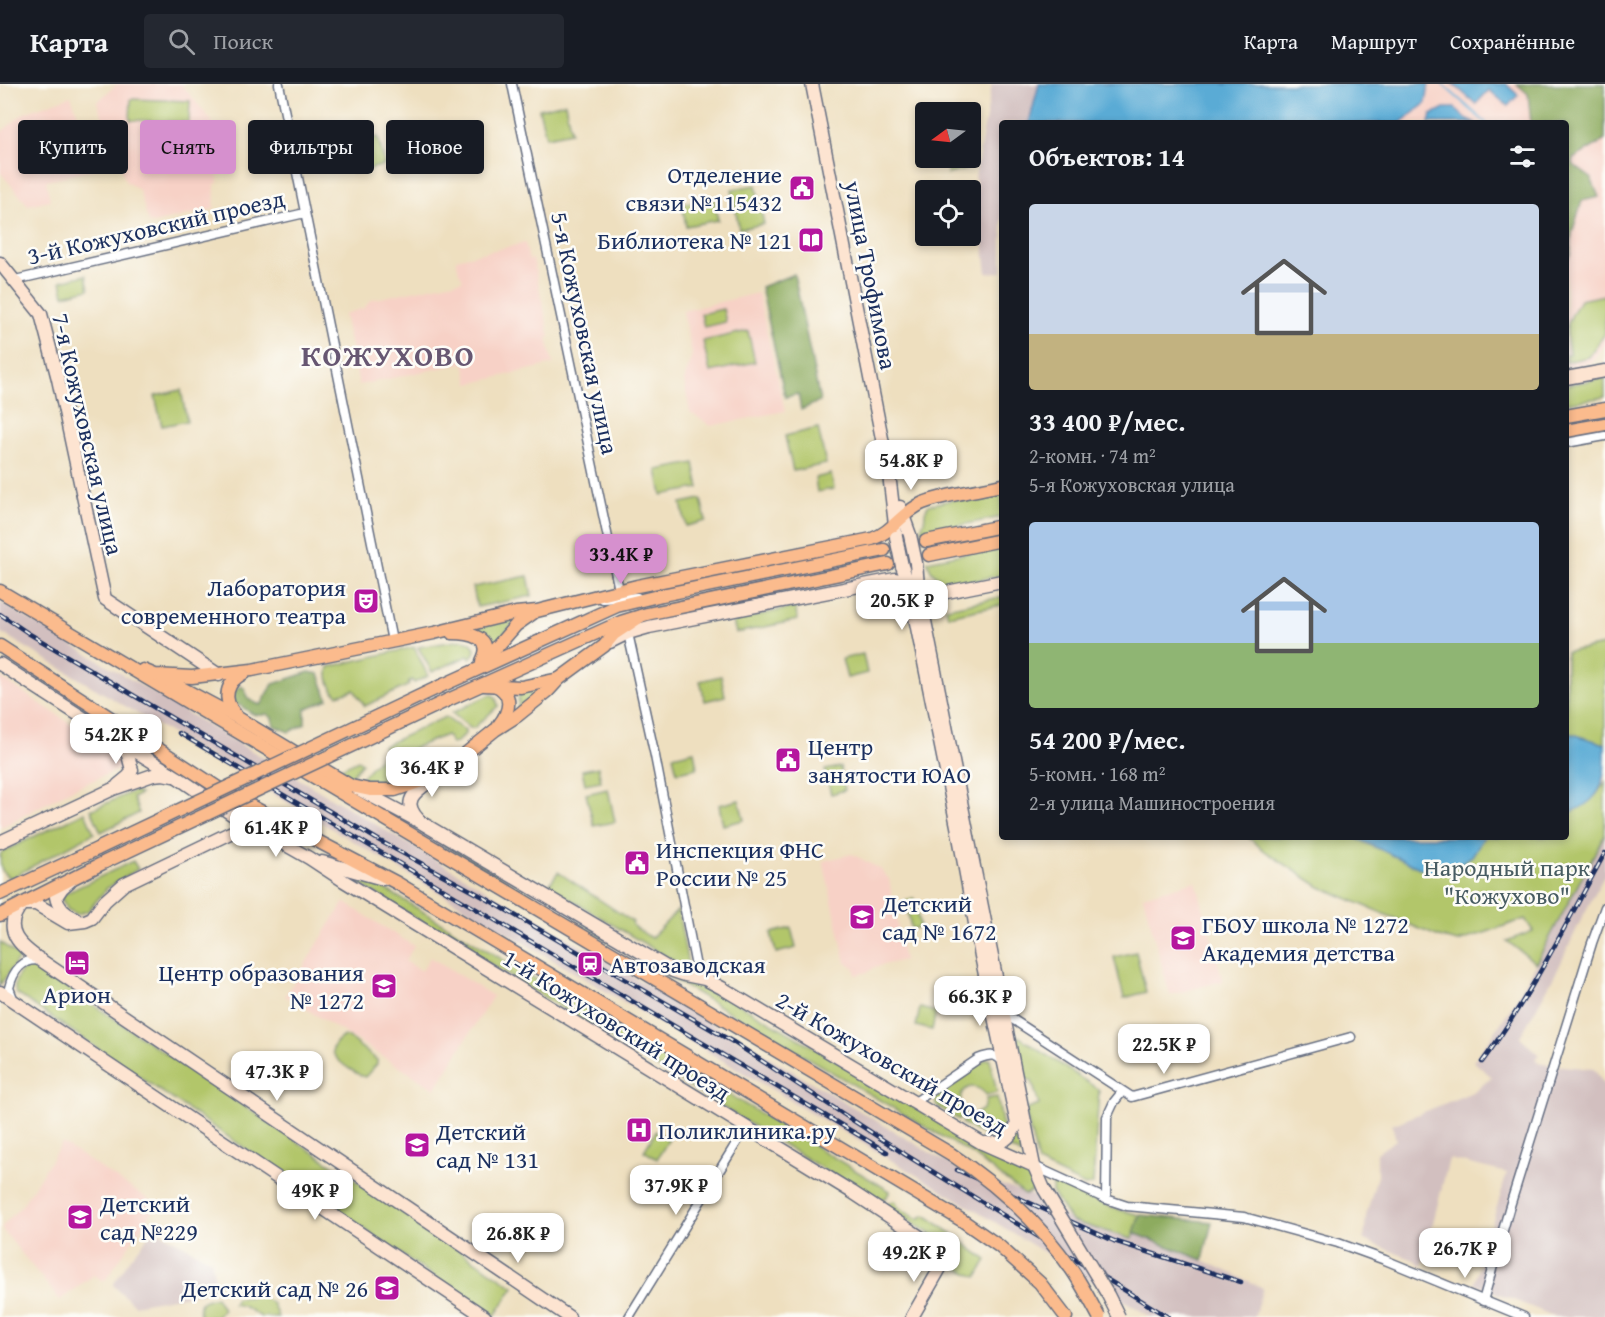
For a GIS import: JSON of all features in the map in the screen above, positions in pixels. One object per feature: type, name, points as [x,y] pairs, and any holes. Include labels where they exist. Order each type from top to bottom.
[{"type":"main road","name":"улица Трофимова","points":[[812,84],[899,520],[896,537],[902,566],[913,585],[990,945],[1034,1166],[1044,1189],[1119,1317]]},
{"type":"main road","name":"7-я Кожуховская улица","points":[[0,263],[41,314],[58,379],[105,599],[219,675]]},
{"type":"main road","points":[[1569,377],[1605,371]]},
{"type":"main road","points":[[1569,415],[1605,409]]},
{"type":"main road","points":[[1569,430],[1605,424]]},
{"type":"main road","points":[[109,656],[155,675],[192,677],[252,670],[434,633],[516,613],[537,611],[619,590],[872,538],[887,532],[924,502],[999,486]]},
{"type":"main road","name":"улица Трофимова","points":[[899,520],[910,535],[916,563],[913,585],[990,1004],[1017,1124],[1006,1141],[996,1144],[982,1143]]},
{"type":"main road","points":[[926,541],[999,527]]},
{"type":"main road","points":[[929,555],[999,541]]},
{"type":"main road","points":[[0,894],[611,608],[662,595],[884,550]]},
{"type":"main road","points":[[0,915],[105,862],[475,687],[610,626],[641,616],[888,564]]},
{"type":"main road","points":[[574,642],[895,579],[942,593],[999,582]]},
{"type":"main road","points":[[0,591],[951,1154],[1000,1189],[1046,1235],[1074,1273],[1099,1317]]},
{"type":"main road","points":[[479,668],[516,625],[537,611]]},
{"type":"main road","points":[[604,646],[614,634],[641,616]]},
{"type":"main road","points":[[434,633],[476,635],[486,652],[479,668]]},
{"type":"main road","points":[[422,823],[411,810],[411,798],[414,794],[495,730],[517,716],[559,679],[604,646],[628,633]]},
{"type":"main road","points":[[0,646],[226,793],[397,883],[963,1221],[999,1246],[1040,1283],[1066,1317]]},
{"type":"main road","name":"1-й Кожуховский проезд","points":[[0,664],[258,831],[309,858],[746,1129],[852,1192],[937,1248],[942,1255],[943,1263],[912,1317]]},
{"type":"main road","points":[[238,718],[227,700],[228,688],[235,679],[252,670]]},
{"type":"main road","name":"2-й Кожуховский проезд","points":[[155,675],[238,718],[351,786],[422,823],[673,971],[699,977],[729,992],[982,1143],[1034,1166]]},
{"type":"main road","points":[[475,687],[494,684],[521,687],[559,679]]},
{"type":"main road","points":[[494,684],[505,692],[509,704],[506,716],[495,730]]},
{"type":"main road","points":[[113,789],[129,776],[132,770],[128,755],[118,741]]},
{"type":"main road","points":[[0,842],[113,789],[153,775],[163,774],[177,777]]},
{"type":"main road","points":[[351,786],[370,790],[395,790],[439,775]]},
{"type":"main road","points":[[230,833],[235,822],[233,815]]},
{"type":"main road","points":[[258,831],[248,829],[230,833],[124,884],[105,900],[92,918],[85,921],[75,924],[68,923],[36,904],[22,904],[12,918],[10,929],[12,936],[16,943],[42,961],[569,1317]]},
{"type":"main road","points":[[309,858],[397,883]]},
{"type":"main road","points":[[72,880],[56,897],[58,904],[70,916],[85,921]]},
{"type":"main road","points":[[0,882],[12,886],[20,885]]},
{"type":"main road","points":[[0,992],[485,1317]]},
{"type":"street","points":[[279,84],[392,641]]},
{"type":"street","name":"5-я Кожуховская улица","points":[[512,84],[619,590]]},
{"type":"street","name":"3-й Кожуховский проезд","points":[[15,280],[305,213]]},
{"type":"street","points":[[1569,442],[1605,436]]},
{"type":"street","points":[[583,600],[662,595]]},
{"type":"street","points":[[628,633],[699,977]]},
{"type":"street","points":[[1483,1301],[1504,1223],[1601,927],[1605,907]]},
{"type":"street","points":[[14,1001],[9,987],[15,972],[25,962],[42,961]]},
{"type":"street","points":[[990,1004],[1132,1097],[1351,1037]]},
{"type":"street","points":[[915,1102],[978,1059],[990,1055],[998,1056],[1003,1063]]},
{"type":"street","points":[[1106,1199],[1107,1117],[1122,1092]]},
{"type":"street","points":[[629,1317],[746,1129]]},
{"type":"street","name":"2-й Кожуховский проезд","points":[[1034,1166],[1106,1199],[1127,1206],[1244,1217],[1356,1249],[1524,1317]]},
{"type":"street","points":[[1044,1189],[1045,1178],[1055,1175]]},
{"type":"shaded area","points":[[117,84],[181,84],[211,120],[140,120],[140,174],[217,174],[214,209],[149,224],[139,190],[125,181],[123,174],[128,174],[128,120],[104,120],[97,102]]},
{"type":"shaded area","points":[[992,84],[1039,84],[1030,120],[999,120],[999,272],[987,273],[981,225],[981,180],[975,180],[977,168],[981,168],[981,144]]},
{"type":"shaded area","points":[[1429,84],[1605,84],[1605,343],[1591,363],[1569,367],[1569,120],[1404,120],[1426,103]]},
{"type":"shaded area","points":[[71,96],[80,120],[18,120],[18,174],[74,174],[46,181],[50,200],[28,205],[0,172],[0,133],[24,113]]},
{"type":"shaded area","points":[[525,243],[529,260],[533,259],[550,337],[547,338],[553,364],[469,384],[464,363],[359,385],[344,314],[364,308],[371,300],[463,280],[456,259]]},
{"type":"shaded area","points":[[758,293],[785,411],[711,426],[690,412],[684,381],[692,354],[683,311]]},
{"type":"shaded area","points":[[0,602],[961,1171],[1036,1197],[1071,1221],[1132,1238],[1134,1233],[1203,1260],[1263,1288],[1254,1317],[1151,1317],[965,1204],[0,632]]},
{"type":"shaded area","points":[[0,677],[121,757],[124,767],[73,789],[0,828]]},
{"type":"shaded area","points":[[1605,834],[1605,874],[1558,969],[1520,1037],[1539,1055],[1535,1059],[1542,1064],[1594,1069],[1605,1086],[1605,1317],[1556,1317],[1474,1284],[1507,1173],[1449,1159],[1422,1267],[1416,1261],[1364,1240],[1366,1216],[1377,1176],[1377,1153],[1396,1140],[1392,1125],[1475,1091],[1492,1077],[1473,1061],[1519,995]]},
{"type":"shaded area","points":[[852,854],[880,869],[889,879],[904,960],[875,967],[868,972],[856,975],[854,967],[846,963],[823,861]]},
{"type":"shaded area","name":"ГБОУ школа № 1272 Академия детства","points":[[1196,881],[1223,981],[1170,995],[1143,896]]},
{"type":"shaded area","name":"Центр образования № 1272","points":[[344,902],[414,946],[405,961],[422,971],[430,957],[493,996],[435,1089],[285,996]]},
{"type":"shaded area","name":"Детский сад №229","points":[[62,1143],[157,1205],[104,1282],[94,1275],[60,1300],[1,1228],[22,1205]]},
{"type":"shaded area","points":[[154,1229],[211,1260],[217,1290],[134,1305],[113,1285]]},
{"type":"green space","points":[[1517,84],[1605,84],[1605,140],[1573,159],[1572,164],[1591,178],[1599,197],[1582,201],[1572,233],[1569,257],[1569,120],[1531,120],[1528,94]]},
{"type":"green space","points":[[131,99],[190,101],[189,120],[130,120]]},
{"type":"green space","points":[[565,103],[571,132],[546,137],[539,109]]},
{"type":"green space","points":[[378,137],[385,165],[374,168],[374,138]]},
{"type":"green space","points":[[946,168],[968,168],[968,169],[948,174]]},
{"type":"green space","points":[[756,185],[764,224],[739,229],[732,189]]},
{"type":"green space","points":[[714,197],[718,220],[686,226],[682,204]]},
{"type":"green space","points":[[794,274],[820,401],[801,410],[798,394],[785,397],[761,287]]},
{"type":"green space","points":[[86,275],[89,289],[64,295],[61,281]]},
{"type":"green space","points":[[1605,295],[1605,334],[1588,357],[1569,361],[1569,320],[1580,300]]},
{"type":"green space","points":[[723,309],[726,322],[704,327],[701,314]]},
{"type":"green space","points":[[748,331],[755,362],[710,372],[703,341]]},
{"type":"green space","points":[[1605,378],[1605,397],[1569,403],[1569,384]]},
{"type":"green space","points":[[181,390],[187,421],[162,426],[155,396]]},
{"type":"green space","points":[[818,428],[826,464],[793,471],[785,436]]},
{"type":"green space","points":[[694,463],[699,488],[662,495],[657,470]]},
{"type":"green space","points":[[831,474],[834,489],[817,492],[815,478]]},
{"type":"green space","points":[[999,490],[999,518],[921,533],[925,511],[929,505]]},
{"type":"green space","points":[[701,499],[706,521],[686,526],[681,503]]},
{"type":"green space","points":[[999,547],[999,576],[963,583],[944,584],[931,570],[927,561]]},
{"type":"green space","points":[[528,576],[532,596],[477,607],[473,587]]},
{"type":"green space","points":[[999,598],[999,606],[948,616],[946,608]]},
{"type":"green space","points":[[795,607],[798,620],[736,633],[733,621]]},
{"type":"green space","points":[[520,615],[493,647],[472,629]]},
{"type":"green space","points":[[462,640],[474,646],[473,655],[432,672],[418,647]]},
{"type":"green space","points":[[1605,645],[1605,744],[1569,733],[1569,651]]},
{"type":"green space","points":[[414,647],[428,676],[414,683],[412,680],[408,682],[409,685],[365,706],[354,690],[338,695],[328,679],[329,667]]},
{"type":"green space","points":[[863,654],[867,673],[847,678],[842,659]]},
{"type":"green space","points":[[309,672],[319,674],[328,699],[305,709],[305,724],[289,732],[274,726],[272,718],[267,714],[255,715],[240,705],[233,704],[233,692],[241,686],[250,700],[261,705],[273,684]]},
{"type":"green space","points":[[721,676],[725,696],[705,701],[700,681]]},
{"type":"green space","points":[[546,686],[518,710],[519,692]]},
{"type":"green space","points":[[489,695],[496,698],[498,706],[474,728],[470,728],[452,713]]},
{"type":"green space","points":[[445,717],[465,731],[457,742],[452,743],[446,735],[414,748],[383,765],[386,773],[381,775],[384,782],[359,780],[386,751],[383,746]]},
{"type":"green space","points":[[694,751],[697,768],[677,772],[673,756]]},
{"type":"green space","points":[[358,760],[362,763],[349,778],[337,770]]},
{"type":"green space","points":[[598,767],[601,781],[585,784],[582,770]]},
{"type":"green space","points":[[840,767],[845,790],[831,794],[825,770]]},
{"type":"green space","name":"Народный парк \"Кожухово\"","points":[[1605,782],[1605,834],[1536,963],[1507,941],[1533,931],[1525,919],[1458,942],[1439,937],[1320,887],[1252,840],[1360,840],[1428,872],[1451,869],[1472,856],[1482,840],[1569,840],[1569,813],[1596,795]]},
{"type":"green space","points":[[608,789],[615,822],[594,826],[586,794]]},
{"type":"green space","points":[[134,791],[140,794],[133,798],[139,813],[101,832],[91,810]]},
{"type":"green space","points":[[739,800],[744,820],[723,825],[719,805]]},
{"type":"green space","points":[[85,812],[94,833],[11,878],[3,871],[0,854],[4,851]]},
{"type":"green space","points":[[405,820],[679,980],[723,995],[1023,1167],[1038,1188],[1025,1195],[972,1154],[404,822]]},
{"type":"green space","points":[[133,861],[138,869],[107,888],[88,911],[77,914],[68,910],[61,898],[64,894]]},
{"type":"green space","points":[[558,872],[633,922],[632,925],[651,938],[678,910],[688,965],[680,965],[548,886]]},
{"type":"green space","points":[[348,874],[375,883],[890,1191],[886,1198],[880,1199],[862,1193],[347,876]]},
{"type":"green space","points":[[914,898],[920,927],[911,929],[906,900]]},
{"type":"green space","points":[[791,928],[796,948],[776,953],[771,933]]},
{"type":"green space","points":[[0,942],[20,957],[0,985]]},
{"type":"green space","points":[[1136,952],[1146,992],[1124,998],[1114,957]]},
{"type":"green space","points":[[29,965],[34,965],[514,1287],[494,1317],[16,993],[17,978]]},
{"type":"green space","points":[[920,1008],[936,1012],[932,1030],[916,1026]]},
{"type":"green space","points":[[344,1036],[377,1060],[377,1064],[365,1077],[335,1057],[334,1045]]},
{"type":"green space","points":[[1018,1036],[1099,1090],[1093,1184],[1085,1186],[1038,1163],[1025,1110],[1039,1105],[1032,1081],[1020,1077],[1012,1044]]},
{"type":"green space","points":[[986,1059],[990,1059],[997,1093],[986,1095],[975,1087],[965,1090],[962,1093],[961,1104],[965,1111],[959,1120],[936,1105],[937,1094]]},
{"type":"green space","points":[[997,1097],[1004,1132],[988,1136],[962,1123],[968,1113],[983,1109],[986,1099]]},
{"type":"green space","points":[[656,1131],[669,1139],[657,1159],[644,1151]]},
{"type":"green space","points":[[1019,1132],[1024,1152],[1022,1155],[1005,1146]]},
{"type":"green space","points":[[1058,1182],[1112,1208],[1140,1215],[1132,1239],[1071,1221],[1052,1192],[1053,1183]]},
{"type":"green space","points":[[895,1201],[899,1208],[918,1219],[925,1215],[987,1260],[977,1277],[951,1266],[948,1253],[941,1240],[882,1205]]},
{"type":"green space","points":[[1140,1215],[1212,1222],[1203,1260],[1134,1233]]},
{"type":"green space","points":[[261,1296],[273,1304],[278,1317],[261,1317],[243,1306],[233,1304],[236,1298]]},
{"type":"green space","points":[[216,1297],[223,1309],[216,1317],[200,1317],[200,1304]]},
{"type":"water","points":[[1039,84],[1429,84],[1426,103],[1404,120],[1030,120]]},
{"type":"water","points":[[1453,84],[1506,84],[1518,95],[1508,106],[1489,90],[1476,104]]},
{"type":"water","points":[[1444,108],[1455,108],[1469,120],[1430,120],[1431,115]]},
{"type":"water","points":[[1569,733],[1605,744],[1603,778],[1600,787],[1596,795],[1569,813]]},
{"type":"water","points":[[1360,840],[1482,840],[1472,856],[1451,869],[1428,872]]},
{"type":"waterway","points":[[1442,84],[1483,120]]},
{"type":"tunnel","points":[[884,550],[926,541]]},
{"type":"railway","points":[[0,614],[28,633],[380,841],[487,899],[733,1042],[906,1155],[1168,1317]]},
{"type":"railway","points":[[179,733],[887,1152]]},
{"type":"railway","points":[[1482,1062],[1532,986],[1605,853]]},
{"type":"railway","points":[[957,1170],[1114,1241],[1241,1282]]},
{"type":"place","name":"Отделение связи №115432","points":[[802,188]]},
{"type":"place","name":"Библиотека № 121","points":[[811,240]]},
{"type":"place","name":"Лаборатория современного театра","points":[[366,601]]},
{"type":"place","name":"Центр занятости ЮАО","points":[[788,760]]},
{"type":"place","name":"Инспекция ФНС России № 25","points":[[637,863]]},
{"type":"place","name":"Детский сад № 1672","points":[[862,917]]},
{"type":"place","name":"ГБОУ школа № 1272 Академия детства","points":[[1183,938]]},
{"type":"place","name":"Арион","points":[[77,963]]},
{"type":"place","name":"Автозаводская","points":[[590,964]]},
{"type":"place","name":"Центр образования № 1272","points":[[384,986]]},
{"type":"place","name":"Поликлиника.ру","points":[[639,1130]]},
{"type":"place","name":"Детский сад № 131","points":[[417,1145]]},
{"type":"place","name":"Детский сад №229","points":[[80,1217]]},
{"type":"place","name":"Детский сад № 26","points":[[387,1288]]},
{"type":"district","name":"КОЖУХОВО","points":[[388,355]]}]
